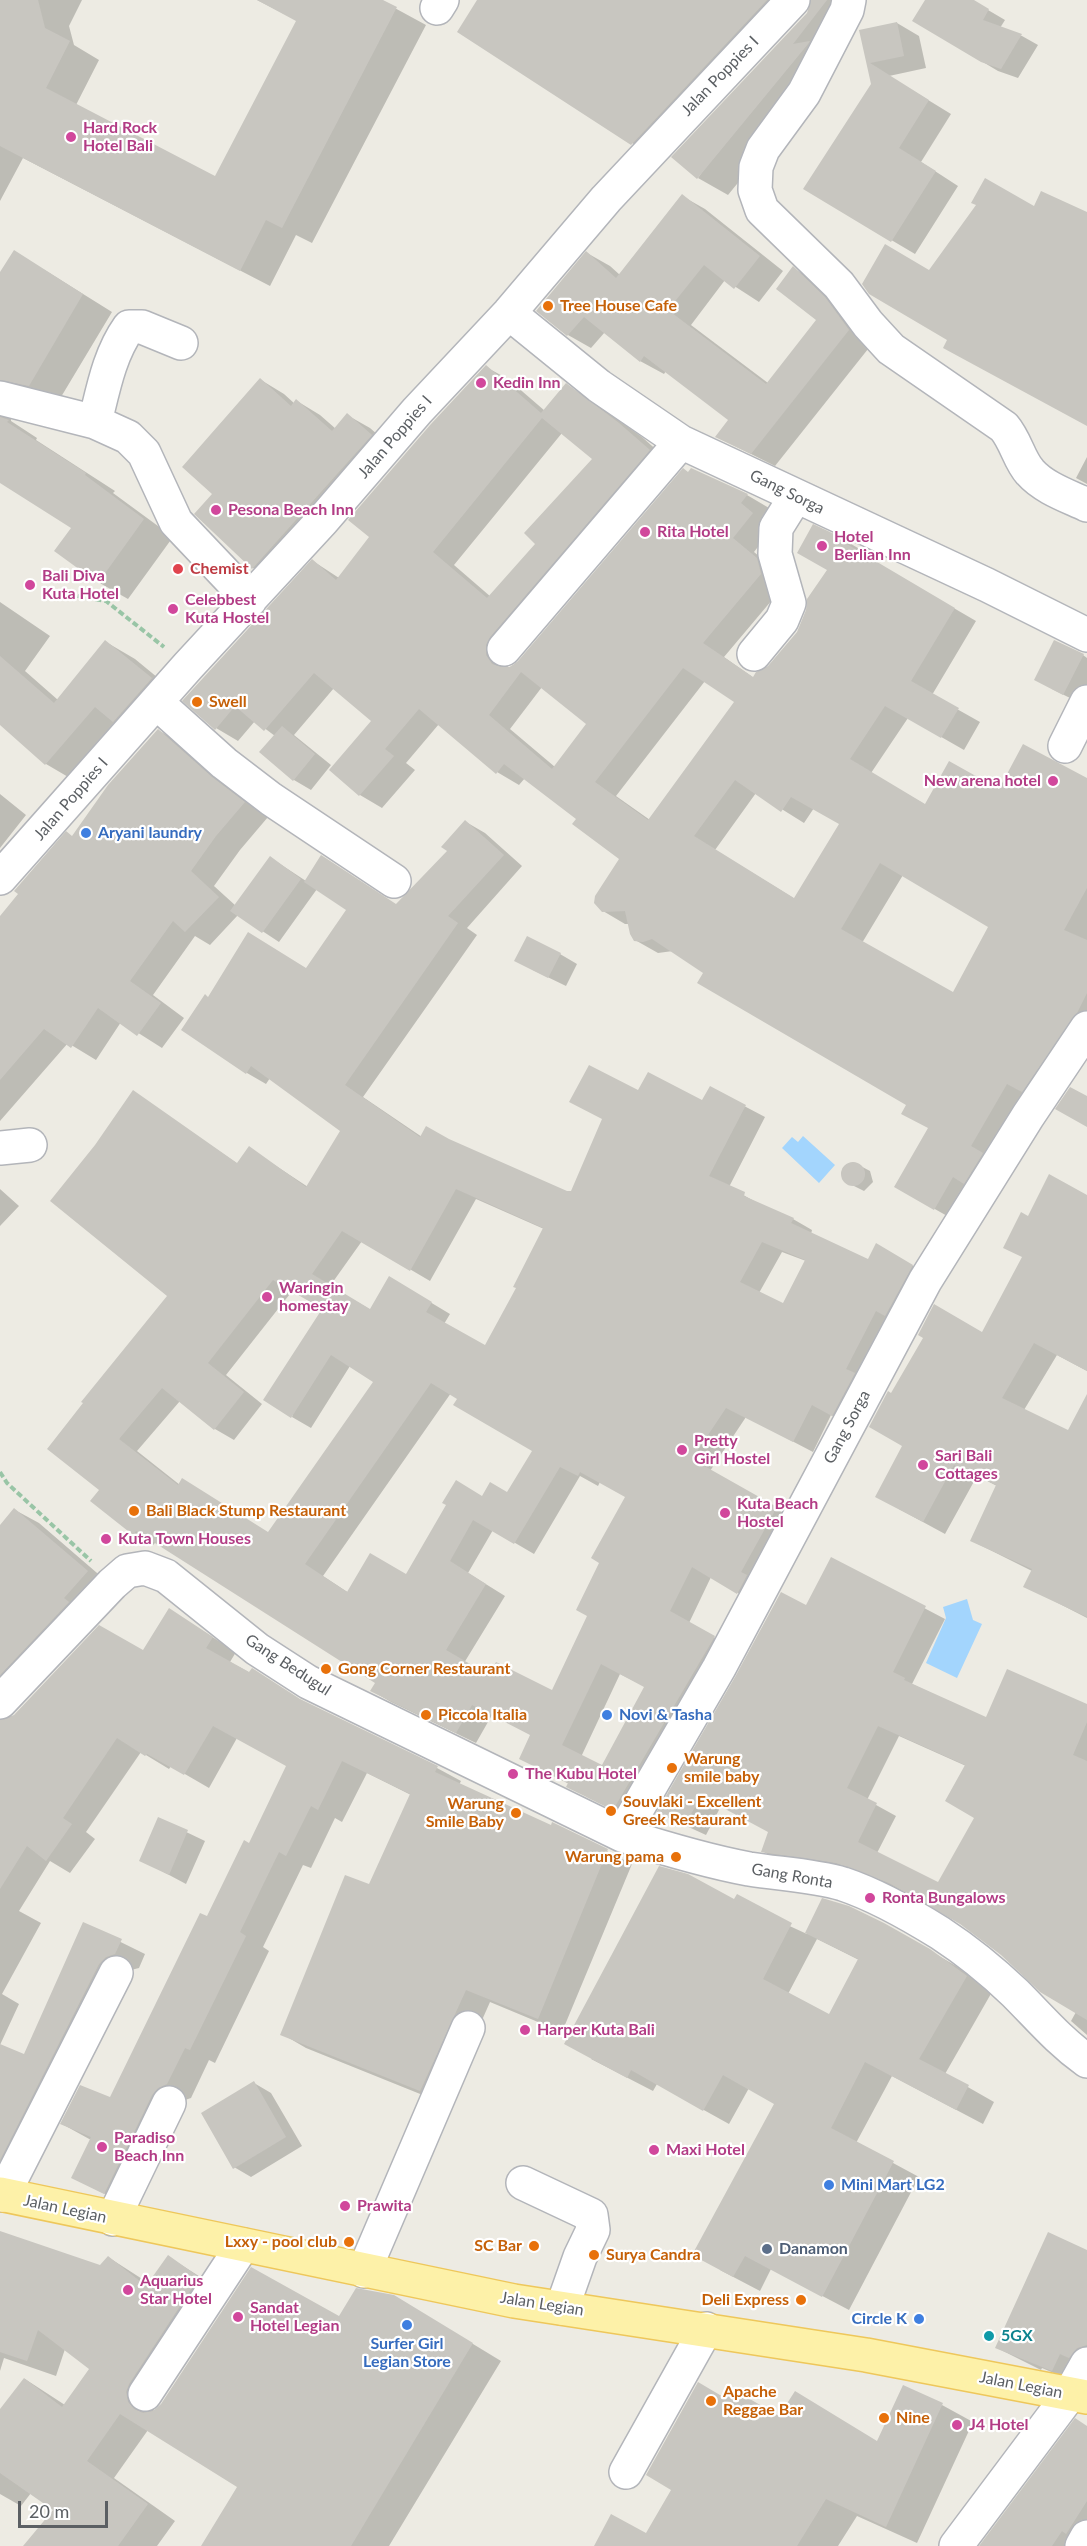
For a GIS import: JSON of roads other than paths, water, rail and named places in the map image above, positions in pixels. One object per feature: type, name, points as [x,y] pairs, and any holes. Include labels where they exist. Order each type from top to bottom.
[{"type":"main road","name":"Jalan Legian","points":[[2,2194],[364,2271],[562,2308],[866,2355],[1078,2395]]},
{"type":"street","name":"Jalan Poppies I","points":[[0,878],[188,666],[323,520],[417,411],[509,312],[614,191],[793,0]]},
{"type":"street","points":[[849,0],[847,10],[804,93],[763,149],[756,167],[755,190],[762,210],[839,285],[868,324],[891,349],[1004,427],[1013,437],[1029,471],[1045,485],[1087,506]]},
{"type":"street","name":"Gang Sorga","points":[[509,312],[599,386],[681,442],[987,585],[1087,635]]},
{"type":"street","points":[[94,422],[107,373],[120,340],[129,327],[142,327],[181,343]]},
{"type":"street","points":[[0,398],[94,422],[128,437],[144,453],[176,522],[250,600]]},
{"type":"street","points":[[504,649],[681,442]]},
{"type":"street","points":[[754,654],[782,620],[789,603],[775,554],[776,528],[796,496]]},
{"type":"street","points":[[156,702],[224,763],[271,798],[394,881]]},
{"type":"street","points":[[1065,746],[1087,702]]},
{"type":"street","name":"Gang Sorga","points":[[621,1835],[719,1668],[926,1281],[1028,1116],[1087,1028]]},
{"type":"street","name":"Gang Bedugul","points":[[0,1702],[112,1584],[127,1571],[145,1568],[166,1576],[257,1649],[308,1682],[621,1835]]},
{"type":"street","name":"Gang Ronta","points":[[621,1835],[668,1850],[747,1868],[844,1884],[882,1901],[957,1945],[1013,1992],[1062,2043],[1087,2061]]},
{"type":"street","points":[[2,2194],[116,1973]]},
{"type":"street","points":[[364,2271],[468,2028]]},
{"type":"street","points":[[113,2219],[169,2103]]},
{"type":"street","points":[[523,2183],[591,2215],[593,2230],[580,2257],[562,2308]]},
{"type":"street","points":[[145,2394],[243,2245]]},
{"type":"street","points":[[626,2472],[705,2329]]},
{"type":"street","points":[[956,2546],[1078,2395],[1087,2364]]},
{"type":"street","points":[[1082,2546],[1087,2537]]},
{"type":"water","points":[[803,1136],[835,1165],[819,1183],[782,1148],[792,1137],[798,1142]]},
{"type":"water","points":[[967,1599],[973,1620],[982,1624],[957,1678],[926,1663],[946,1618],[943,1607]]},
{"type":"place","name":"Hard Rock Hotel Bali","points":[[71,137]]},
{"type":"place","name":"Tree House Cafe","points":[[548,306]]},
{"type":"place","name":"Kedin Inn","points":[[481,383]]},
{"type":"place","name":"Pesona Beach Inn","points":[[216,510]]},
{"type":"place","name":"Rita Hotel","points":[[645,532]]},
{"type":"place","name":"Hotel Berlian Inn","points":[[822,546]]},
{"type":"place","name":"Chemist","points":[[178,569]]},
{"type":"place","name":"Bali Diva Kuta Hotel","points":[[30,585]]},
{"type":"place","name":"Celebbest Kuta Hostel","points":[[173,609]]},
{"type":"place","name":"Swell","points":[[197,702]]},
{"type":"place","name":"New arena hotel","points":[[1053,781]]},
{"type":"place","name":"Aryani laundry","points":[[86,833]]},
{"type":"place","name":"Waringin homestay","points":[[267,1297]]},
{"type":"place","name":"Pretty Girl Hostel","points":[[682,1450]]},
{"type":"place","name":"Sari Bali Cottages","points":[[923,1465]]},
{"type":"place","name":"Bali Black Stump Restaurant","points":[[134,1511]]},
{"type":"place","name":"Kuta Beach Hostel","points":[[725,1513]]},
{"type":"place","name":"Kuta Town Houses","points":[[106,1539]]},
{"type":"place","name":"Gong Corner Restaurant","points":[[326,1669]]},
{"type":"place","name":"Piccola Italia","points":[[426,1715]]},
{"type":"place","name":"Novi & Tasha","points":[[607,1715]]},
{"type":"place","name":"Warung smile baby","points":[[672,1768]]},
{"type":"place","name":"The Kubu Hotel","points":[[513,1774]]},
{"type":"place","name":"Souvlaki - Excellent Greek Restaurant","points":[[611,1811]]},
{"type":"place","name":"Warung Smile Baby","points":[[516,1813]]},
{"type":"place","name":"Warung pama","points":[[676,1857]]},
{"type":"place","name":"Ronta Bungalows","points":[[870,1898]]},
{"type":"place","name":"Harper Kuta Bali","points":[[525,2030]]},
{"type":"place","name":"Paradiso Beach Inn","points":[[102,2147]]},
{"type":"place","name":"Maxi Hotel","points":[[654,2150]]},
{"type":"place","name":"Mini Mart LG2","points":[[829,2185]]},
{"type":"place","name":"Prawita","points":[[345,2206]]},
{"type":"place","name":"Lxxy - pool club","points":[[349,2242]]},
{"type":"place","name":"SC Bar","points":[[534,2246]]},
{"type":"place","name":"Danamon","points":[[767,2249]]},
{"type":"place","name":"Surya Candra","points":[[594,2255]]},
{"type":"place","name":"Aquarius Star Hotel","points":[[128,2290]]},
{"type":"place","name":"Deli Express","points":[[801,2300]]},
{"type":"place","name":"Sandat Hotel Legian","points":[[238,2317]]},
{"type":"place","name":"Circle K","points":[[919,2319]]},
{"type":"place","name":"Surfer Girl Legian Store","points":[[407,2325]]},
{"type":"place","name":"5GX","points":[[989,2336]]},
{"type":"place","name":"Apache Reggae Bar","points":[[711,2401]]},
{"type":"place","name":"Nine","points":[[884,2418]]},
{"type":"place","name":"J4 Hotel","points":[[957,2425]]}]
